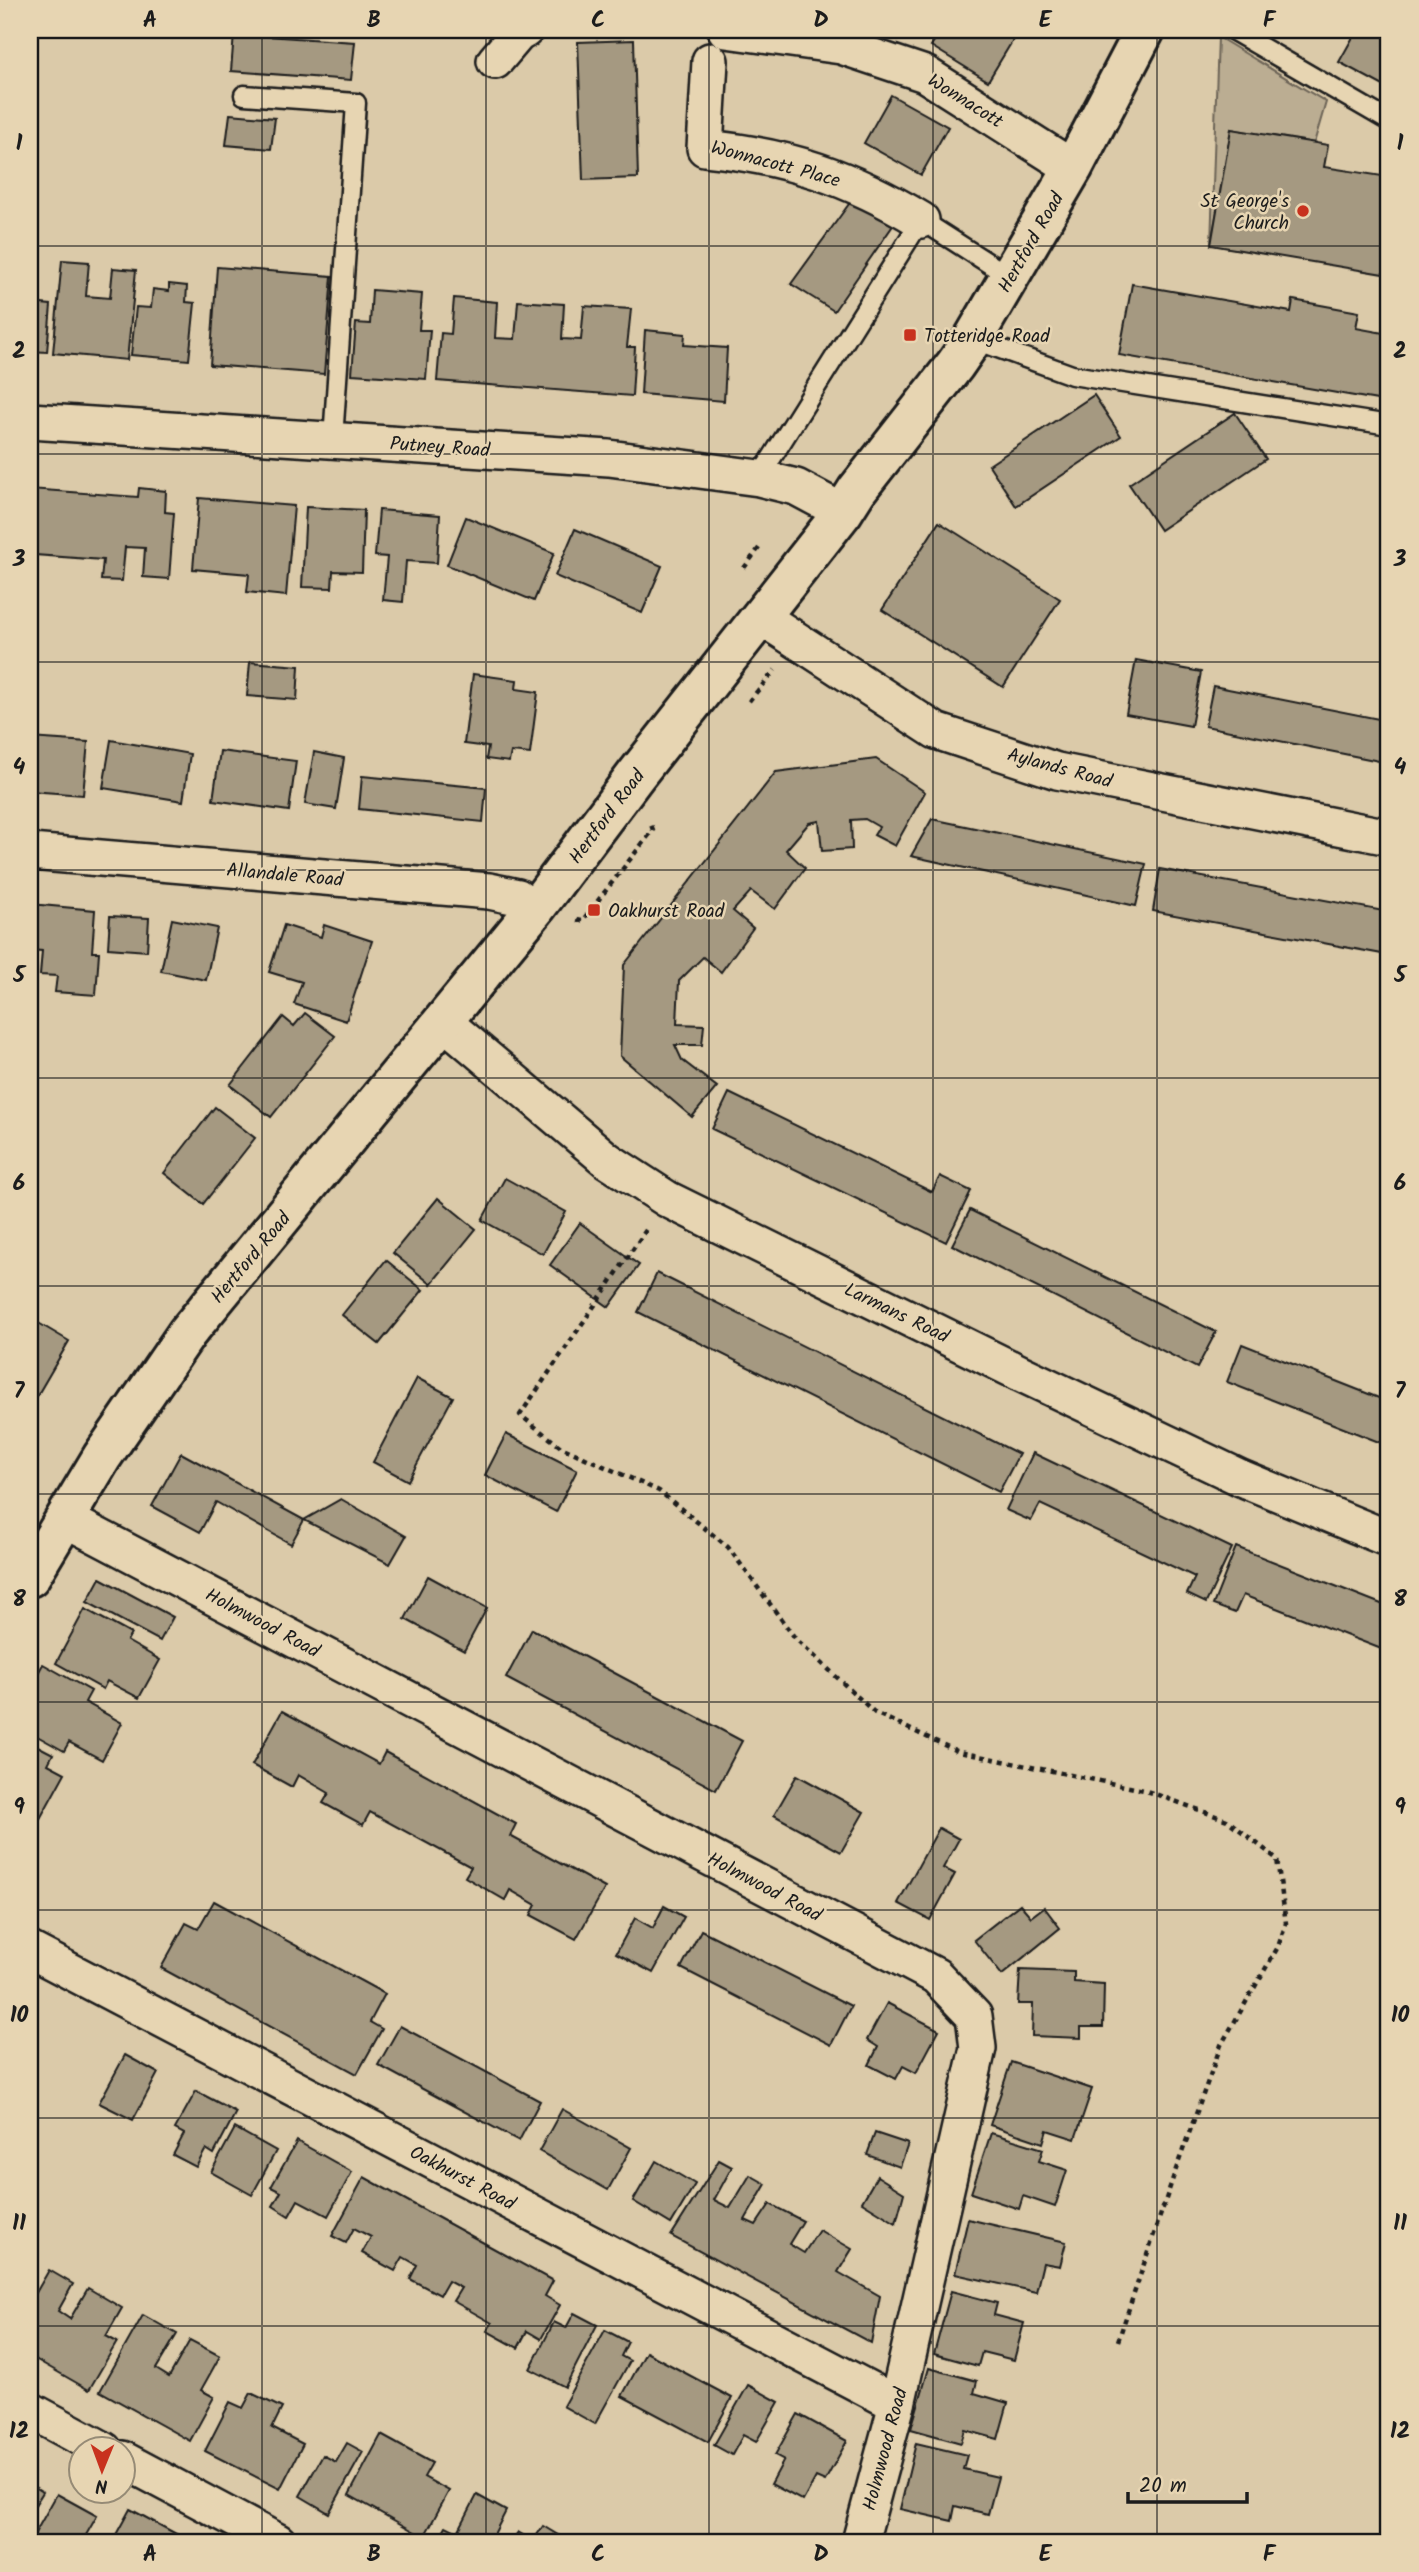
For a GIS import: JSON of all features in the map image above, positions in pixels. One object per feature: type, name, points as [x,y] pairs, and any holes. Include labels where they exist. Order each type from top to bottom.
[{"type":"main road","name":"Hertford Road","points":[[30,1577],[102,1457],[187,1333],[535,909],[955,366],[1073,167],[1145,30]]},
{"type":"street","points":[[495,61],[518,34],[525,30]]},
{"type":"street","name":"Wonnacott","points":[[726,30],[841,46],[925,74],[1073,167]]},
{"type":"street","name":"Wonnacott Place","points":[[710,61],[705,148],[752,153],[822,171],[881,196],[921,220]]},
{"type":"street","name":"Putney Road","points":[[30,421],[609,458],[759,478],[796,487],[843,512]]},
{"type":"street","name":"Aylands Road","points":[[761,617],[936,731],[1057,771],[1389,837]]},
{"type":"street","name":"Allandale Road","points":[[30,852],[489,891],[518,897],[535,909]]},
{"type":"street","name":"Larmans Road","points":[[444,1022],[607,1160],[667,1199],[1032,1379],[1241,1478],[1389,1539]]},
{"type":"street","name":"Holmwood Road","points":[[65,1519],[936,1976],[974,2016],[978,2048],[897,2404],[860,2542]]},
{"type":"street","name":"Oakhurst Road","points":[[30,1950],[897,2404]]},
{"type":"street","points":[[30,2410],[79,2436]]},
{"type":"street","points":[[136,2466],[278,2542]]},
{"type":"lane","points":[[1232,30],[1389,121]]},
{"type":"lane","points":[[244,95],[356,103],[333,439]]},
{"type":"lane","points":[[759,478],[921,220],[1010,277]]},
{"type":"lane","points":[[973,339],[1073,376],[1389,425]]},
{"type":"path","points":[[746,704],[782,663]]},
{"type":"path","points":[[667,1199],[520,1415],[561,1447],[659,1491],[728,1547],[795,1638],[875,1713],[959,1752],[1144,1790],[1227,1820],[1277,1859],[1286,1923],[1278,1947],[1221,2045],[1118,2341]]},
{"type":"shaded area","points":[[1218,37],[1326,102],[1314,143],[1231,129],[1211,245]]},
{"type":"building","points":[[941,30],[1019,30],[988,81],[931,46]]},
{"type":"building","points":[[1357,30],[1389,30],[1389,89],[1339,62]]},
{"type":"building","points":[[234,34],[355,42],[351,80],[231,71]]},
{"type":"building","points":[[634,40],[638,178],[583,180],[578,42]]},
{"type":"building","points":[[891,95],[948,127],[921,175],[864,143]]},
{"type":"building","points":[[230,114],[275,118],[271,149],[226,145]]},
{"type":"building","name":"St George's Church","points":[[1231,129],[1328,145],[1324,167],[1389,177],[1389,275],[1211,245]]},
{"type":"building","points":[[854,197],[894,224],[834,311],[791,284]]},
{"type":"building","points":[[62,260],[89,262],[86,296],[110,298],[113,268],[136,270],[127,360],[53,353]]},
{"type":"building","points":[[217,267],[332,276],[324,374],[210,365]]},
{"type":"building","points":[[169,284],[187,286],[186,302],[195,303],[189,360],[131,355],[136,307],[151,308],[153,289],[169,291]]},
{"type":"building","points":[[1132,284],[1291,312],[1293,300],[1359,312],[1356,328],[1389,334],[1389,402],[1119,355]]},
{"type":"building","points":[[372,290],[422,294],[419,330],[430,330],[426,379],[352,374],[356,323],[370,324]]},
{"type":"building","points":[[454,298],[497,302],[495,338],[515,339],[518,301],[564,304],[562,339],[581,340],[584,306],[631,309],[627,347],[635,347],[632,396],[437,381],[441,333],[451,334]]},
{"type":"building","points":[[30,303],[51,305],[47,352],[30,351]]},
{"type":"building","points":[[645,330],[685,334],[684,345],[727,348],[724,401],[641,394]]},
{"type":"building","points":[[1094,395],[1121,436],[1016,506],[989,465]]},
{"type":"building","points":[[1235,413],[1266,459],[1160,530],[1129,484]]},
{"type":"building","points":[[139,488],[166,491],[165,512],[174,513],[169,579],[143,577],[145,548],[125,547],[122,581],[101,580],[103,560],[35,555],[36,536],[30,536],[30,489],[138,497]]},
{"type":"building","points":[[199,498],[294,506],[286,596],[247,592],[249,574],[193,569]]},
{"type":"building","points":[[306,507],[364,510],[362,572],[333,571],[332,588],[302,587]]},
{"type":"building","points":[[379,510],[440,515],[437,563],[406,561],[403,602],[383,600],[387,557],[375,556]]},
{"type":"building","points":[[466,517],[554,553],[534,601],[447,565]]},
{"type":"building","points":[[939,522],[1060,599],[1003,687],[882,610]]},
{"type":"building","points":[[575,529],[662,566],[642,613],[555,576]]},
{"type":"building","points":[[1136,660],[1201,672],[1191,726],[1126,714]]},
{"type":"building","points":[[250,662],[299,666],[297,700],[247,696]]},
{"type":"building","points":[[473,674],[517,680],[516,689],[538,692],[530,754],[511,752],[509,762],[486,759],[488,747],[464,744]]},
{"type":"building","points":[[1213,686],[1389,721],[1389,763],[1205,726]]},
{"type":"building","points":[[30,738],[88,742],[83,795],[30,791]]},
{"type":"building","points":[[111,740],[190,754],[183,801],[103,788]]},
{"type":"building","points":[[220,751],[296,761],[289,811],[213,800]]},
{"type":"building","points":[[314,752],[344,758],[336,809],[305,804]]},
{"type":"building","points":[[876,759],[925,792],[895,846],[874,835],[879,827],[865,819],[851,820],[852,849],[822,851],[819,821],[809,823],[786,850],[805,868],[775,909],[751,891],[733,911],[753,928],[721,972],[703,957],[679,981],[677,1024],[704,1025],[702,1045],[675,1045],[682,1060],[717,1087],[692,1117],[620,1056],[624,965],[776,772]]},
{"type":"building","points":[[362,776],[486,788],[483,822],[359,809]]},
{"type":"building","points":[[932,819],[1146,864],[1136,906],[911,856]]},
{"type":"building","points":[[1160,869],[1389,912],[1382,954],[1153,911]]},
{"type":"building","points":[[30,904],[95,910],[92,952],[99,952],[96,995],[55,992],[57,976],[40,975],[42,951],[30,950]]},
{"type":"building","points":[[110,916],[149,918],[147,951],[108,948]]},
{"type":"building","points":[[172,919],[217,928],[206,980],[161,971]]},
{"type":"building","points":[[284,925],[321,937],[324,925],[372,941],[346,1021],[294,1004],[302,982],[269,972]]},
{"type":"building","points":[[305,1013],[335,1036],[271,1117],[230,1085],[283,1017],[294,1026]]},
{"type":"building","points":[[729,1093],[932,1192],[940,1176],[971,1191],[946,1242],[712,1129]]},
{"type":"building","points":[[215,1107],[255,1138],[203,1204],[164,1173]]},
{"type":"building","points":[[505,1178],[566,1212],[543,1254],[482,1220]]},
{"type":"building","points":[[438,1198],[476,1229],[431,1284],[393,1253]]},
{"type":"building","points":[[970,1210],[1216,1332],[1197,1368],[952,1245]]},
{"type":"building","points":[[580,1223],[639,1265],[609,1307],[550,1265]]},
{"type":"building","points":[[386,1260],[423,1290],[379,1344],[342,1315]]},
{"type":"building","points":[[657,1273],[1019,1454],[999,1492],[638,1312]]},
{"type":"building","points":[[30,1318],[69,1341],[30,1408]]},
{"type":"building","points":[[1242,1344],[1389,1402],[1389,1446],[1227,1382]]},
{"type":"building","points":[[417,1378],[453,1397],[408,1481],[373,1462]]},
{"type":"building","points":[[506,1434],[577,1470],[556,1512],[485,1475]]},
{"type":"building","points":[[181,1453],[304,1520],[291,1544],[216,1502],[200,1532],[152,1506]]},
{"type":"building","points":[[1033,1453],[1232,1548],[1206,1603],[1187,1594],[1195,1577],[1040,1504],[1031,1521],[1006,1510]]},
{"type":"building","points":[[341,1499],[406,1536],[390,1564],[304,1520]]},
{"type":"building","points":[[1236,1547],[1389,1607],[1389,1652],[1243,1595],[1235,1613],[1213,1605]]},
{"type":"building","points":[[428,1576],[487,1608],[464,1651],[405,1619]]},
{"type":"building","points":[[100,1578],[173,1617],[160,1641],[87,1602]]},
{"type":"building","points":[[85,1609],[131,1634],[127,1641],[160,1660],[139,1698],[107,1681],[103,1689],[56,1663]]},
{"type":"building","points":[[532,1629],[742,1741],[716,1790],[506,1678]]},
{"type":"building","points":[[43,1664],[91,1691],[85,1702],[122,1723],[102,1760],[69,1742],[64,1751],[30,1732],[30,1688]]},
{"type":"building","points":[[282,1711],[379,1764],[385,1752],[516,1824],[510,1836],[605,1888],[576,1939],[531,1915],[536,1905],[510,1890],[505,1900],[465,1877],[471,1867],[370,1812],[363,1825],[323,1803],[329,1793],[298,1775],[292,1787],[252,1765]]},
{"type":"building","points":[[30,1742],[53,1754],[48,1764],[65,1773],[30,1837]]},
{"type":"building","points":[[797,1775],[864,1812],[841,1852],[774,1815]]},
{"type":"building","points":[[939,1828],[959,1839],[943,1868],[955,1874],[930,1920],[898,1903]]},
{"type":"building","points":[[214,1901],[385,1994],[370,2022],[382,2029],[357,2074],[161,1968],[186,1923],[198,1929]]},
{"type":"building","points":[[1020,1904],[1031,1917],[1044,1907],[1060,1928],[1002,1975],[974,1940]]},
{"type":"building","points":[[664,1906],[684,1917],[653,1973],[616,1953],[635,1918],[653,1928]]},
{"type":"building","points":[[701,1930],[851,2006],[831,2045],[681,1968]]},
{"type":"building","points":[[1020,1970],[1074,1972],[1074,1982],[1104,1984],[1103,2027],[1081,2027],[1081,2038],[1032,2036],[1033,2004],[1018,2004]]},
{"type":"building","points":[[887,2003],[939,2030],[916,2073],[903,2066],[896,2079],[869,2065],[878,2047],[867,2040]]},
{"type":"building","points":[[400,2026],[540,2101],[519,2141],[378,2065]]},
{"type":"building","points":[[125,2055],[158,2073],[133,2120],[99,2103]]},
{"type":"building","points":[[1011,2062],[1092,2089],[1075,2139],[1047,2130],[1043,2143],[990,2125]]},
{"type":"building","points":[[196,2091],[236,2112],[214,2154],[206,2149],[196,2167],[173,2155],[184,2134],[175,2129]]},
{"type":"building","points":[[562,2109],[631,2148],[608,2190],[539,2151]]},
{"type":"building","points":[[235,2128],[276,2151],[252,2195],[211,2172]]},
{"type":"building","points":[[875,2133],[908,2144],[900,2167],[867,2155]]},
{"type":"building","points":[[991,2133],[1043,2149],[1039,2161],[1067,2170],[1055,2207],[1023,2196],[1019,2209],[971,2193]]},
{"type":"building","points":[[297,2141],[352,2172],[328,2216],[298,2200],[289,2216],[273,2206],[281,2192],[271,2187]]},
{"type":"building","points":[[719,2160],[732,2167],[714,2200],[730,2208],[750,2175],[766,2184],[745,2220],[756,2225],[770,2204],[803,2221],[789,2244],[804,2253],[819,2230],[852,2249],[838,2272],[880,2296],[871,2343],[671,2236]]},
{"type":"building","points":[[656,2161],[695,2184],[671,2224],[633,2201]]},
{"type":"building","points":[[877,2176],[904,2193],[896,2223],[862,2202]]},
{"type":"building","points":[[364,2177],[553,2281],[545,2296],[560,2305],[541,2339],[527,2331],[518,2348],[487,2331],[492,2323],[453,2301],[461,2288],[448,2281],[440,2295],[410,2279],[417,2265],[403,2257],[395,2271],[362,2253],[371,2237],[354,2228],[346,2243],[332,2236]]},
{"type":"building","points":[[968,2219],[1066,2242],[1060,2266],[1043,2263],[1036,2292],[955,2274]]},
{"type":"building","points":[[49,2270],[73,2284],[58,2311],[70,2319],[88,2288],[122,2308],[106,2336],[117,2342],[89,2390],[30,2356],[30,2303]]},
{"type":"building","points":[[951,2291],[997,2303],[994,2315],[1024,2323],[1014,2360],[982,2352],[978,2366],[934,2354]]},
{"type":"building","points":[[574,2313],[597,2325],[565,2387],[530,2369],[554,2322],[566,2328]]},
{"type":"building","points":[[143,2315],[177,2334],[156,2369],[169,2377],[190,2340],[220,2356],[201,2390],[214,2397],[190,2441],[100,2391]]},
{"type":"building","points":[[605,2330],[628,2342],[621,2356],[630,2361],[595,2424],[563,2406]]},
{"type":"building","points":[[646,2352],[732,2398],[708,2442],[622,2396]]},
{"type":"building","points":[[929,2368],[977,2381],[974,2393],[1008,2403],[998,2439],[965,2430],[961,2443],[911,2429]]},
{"type":"building","points":[[748,2385],[779,2402],[756,2442],[743,2435],[732,2455],[714,2445]]},
{"type":"building","points":[[251,2393],[282,2408],[272,2428],[303,2444],[280,2489],[205,2451],[230,2402],[243,2408]]},
{"type":"building","points":[[798,2414],[847,2441],[825,2481],[816,2477],[803,2501],[771,2484],[784,2460],[775,2455]]},
{"type":"building","points":[[381,2435],[432,2463],[424,2477],[449,2491],[424,2537],[349,2495]]},
{"type":"building","points":[[347,2443],[363,2452],[329,2513],[300,2496],[323,2455],[336,2462]]},
{"type":"building","points":[[916,2443],[967,2455],[963,2469],[998,2477],[988,2514],[955,2506],[952,2521],[900,2509]]},
{"type":"building","points":[[30,2484],[43,2492],[30,2513]]},
{"type":"building","points":[[57,2494],[66,2499],[66,2506],[79,2506],[97,2516],[82,2542],[30,2542]]},
{"type":"building","points":[[477,2495],[506,2511],[490,2542],[437,2542],[446,2526],[458,2532]]},
{"type":"building","points":[[130,2509],[191,2542],[112,2542]]},
{"type":"building","points":[[543,2526],[563,2538],[560,2542],[511,2542],[518,2532],[533,2541]]},
{"type":"place","name":"St George's Church","points":[[1303,211]]},
{"type":"place","name":"Totteridge Road","points":[[910,335]]},
{"type":"place","name":"Oakhurst Road","points":[[594,910]]}]
